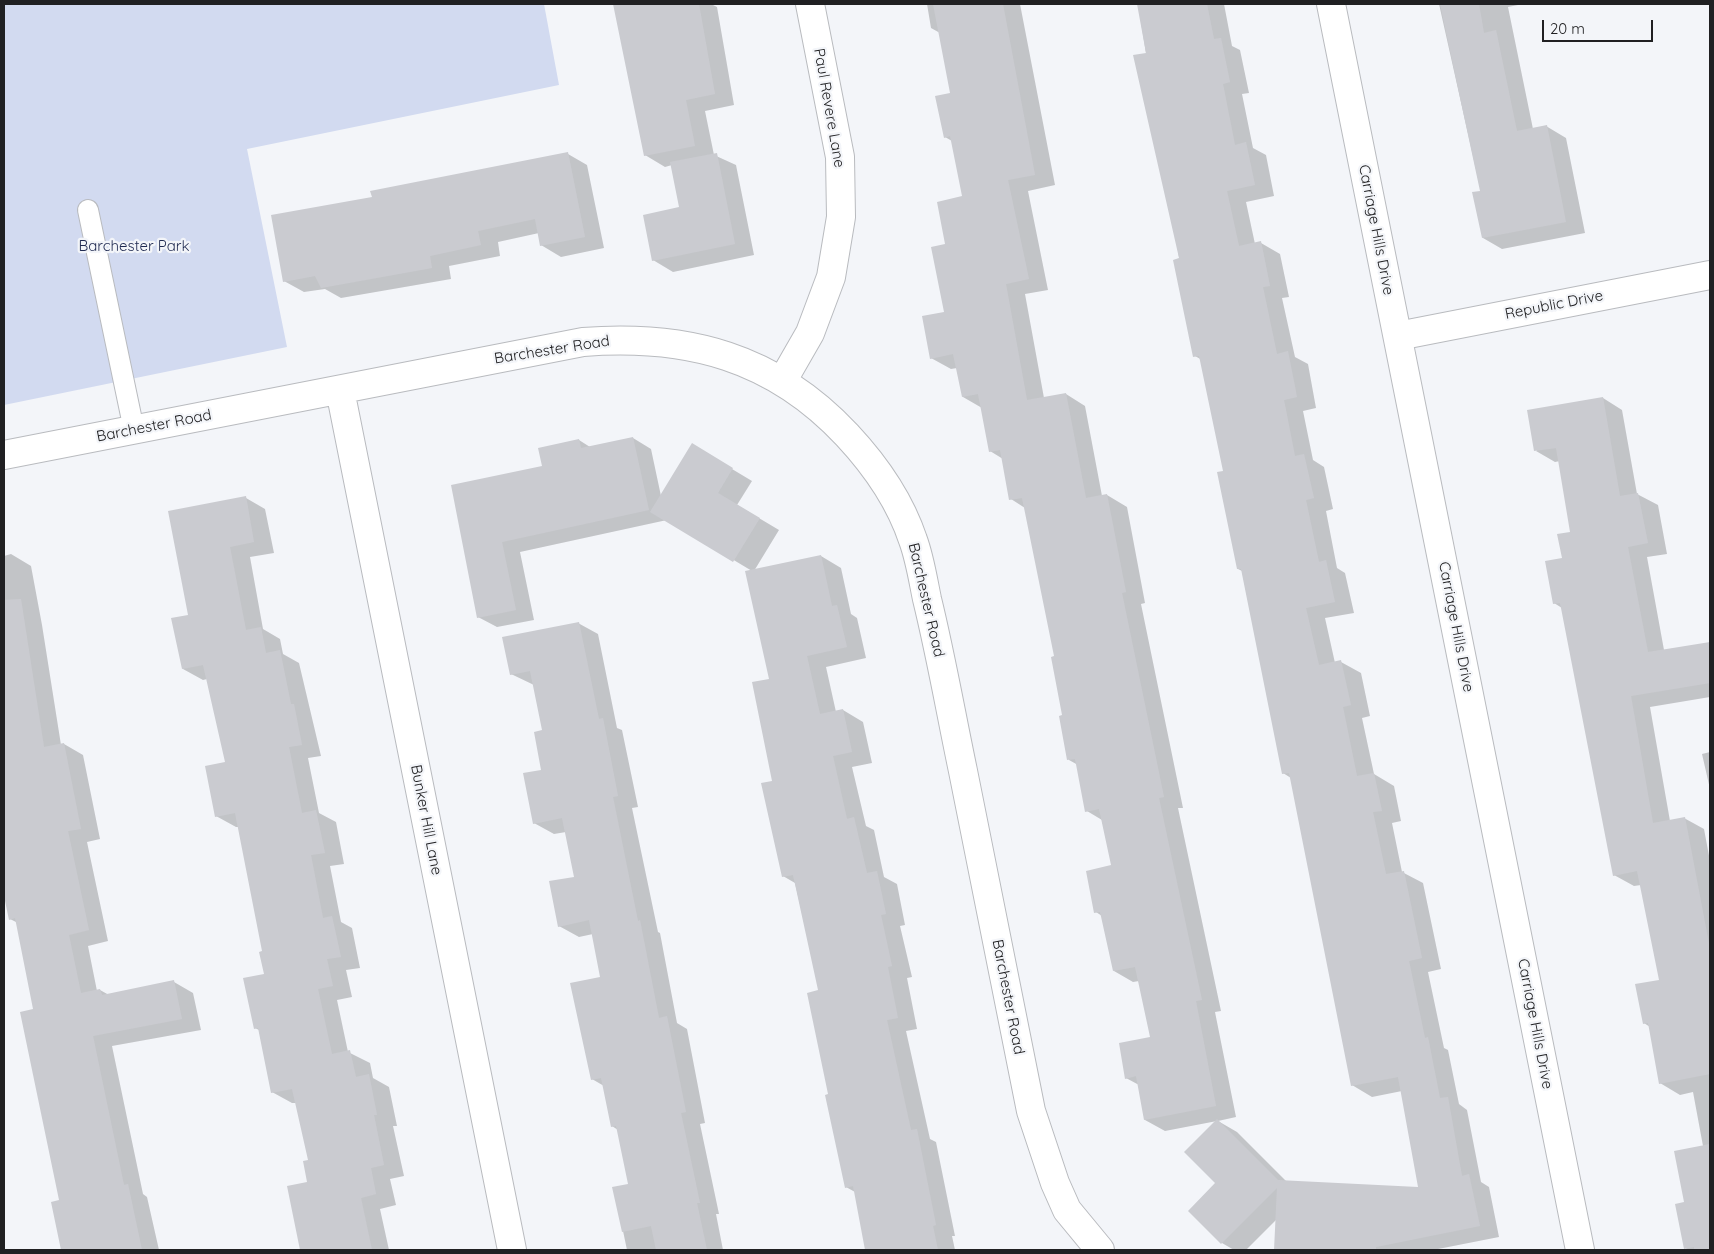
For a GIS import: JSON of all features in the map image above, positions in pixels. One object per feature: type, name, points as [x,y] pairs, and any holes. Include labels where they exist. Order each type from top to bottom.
[{"type":"street","name":"Paul Revere Lane","points":[[783,380],[810,334],[831,277],[841,217],[840,157],[810,4]]},
{"type":"street","name":"Carriage Hills Drive","points":[[1331,4],[1580,1250]]},
{"type":"street","name":"Republic Drive","points":[[1398,336],[1710,275]]},
{"type":"street","name":"Barchester Road","points":[[4,455],[583,342],[622,339],[670,343],[713,352],[754,365],[783,380],[825,411],[862,451],[889,488],[913,540],[934,626],[1031,1111],[1055,1183],[1067,1210],[1100,1250]]},
{"type":"street","name":"Bunker Hill Lane","points":[[340,390],[512,1250]]},
{"type":"lane","points":[[88,210],[134,430]]},
{"type":"green space","name":"Barchester Park","points":[[4,4],[544,4],[559,85],[247,149],[287,347],[4,405]]},
{"type":"building","points":[[613,4],[699,4],[715,94],[686,100],[695,146],[644,156]]},
{"type":"building","points":[[933,4],[1003,4],[1035,175],[1008,180],[1029,279],[1006,284],[1027,400],[1066,393],[1086,498],[1107,494],[1126,592],[1122,593],[1164,797],[1159,798],[1202,1000],[1196,1001],[1216,1106],[1144,1120],[1136,1076],[1125,1079],[1119,1043],[1150,1037],[1135,967],[1113,971],[1100,912],[1094,913],[1086,871],[1111,865],[1099,809],[1085,812],[1075,759],[1067,760],[1059,716],[1062,715],[1051,657],[1054,656],[1022,498],[1009,500],[1000,450],[989,452],[978,394],[962,397],[953,354],[930,359],[922,316],[944,312],[931,247],[945,244],[937,202],[962,196],[950,136],[944,138],[935,96],[950,93]]},
{"type":"building","points":[[1137,4],[1207,4],[1214,39],[1221,38],[1230,82],[1223,84],[1235,145],[1246,142],[1255,185],[1227,191],[1239,246],[1261,241],[1270,286],[1263,287],[1277,354],[1288,351],[1297,397],[1284,400],[1295,456],[1304,454],[1314,498],[1306,500],[1319,562],[1326,560],[1335,602],[1306,608],[1319,665],[1341,660],[1351,705],[1343,707],[1357,776],[1374,773],[1382,811],[1373,812],[1386,874],[1404,871],[1422,958],[1409,961],[1425,1038],[1428,1037],[1440,1098],[1448,1097],[1462,1176],[1469,1174],[1480,1226],[1376,1247],[1376,1250],[1274,1250],[1277,1188],[1221,1244],[1188,1211],[1215,1183],[1184,1152],[1217,1119],[1278,1180],[1418,1187],[1398,1077],[1351,1086],[1289,773],[1282,774],[1241,569],[1237,569],[1217,472],[1223,471],[1199,356],[1193,357],[1173,260],[1179,258],[1133,55],[1146,53]]},
{"type":"building","points":[[1440,4],[1479,4],[1484,33],[1496,30],[1517,131],[1547,125],[1566,222],[1482,238],[1472,192],[1480,191]]},
{"type":"building","points":[[568,152],[585,237],[540,246],[535,219],[478,231],[481,245],[430,256],[432,268],[321,288],[315,276],[283,282],[271,215],[372,197],[370,191]]},
{"type":"building","points":[[717,153],[735,244],[652,261],[643,215],[679,207],[670,162]]},
{"type":"building","points":[[1603,397],[1620,496],[1638,493],[1648,543],[1628,547],[1648,652],[1710,642],[1710,683],[1631,696],[1653,823],[1685,817],[1710,949],[1710,1074],[1659,1084],[1648,1023],[1643,1024],[1635,984],[1659,980],[1637,871],[1613,876],[1560,603],[1553,604],[1545,561],[1562,558],[1557,534],[1570,532],[1556,448],[1534,451],[1527,410]]},
{"type":"building","points":[[633,437],[649,510],[502,542],[516,610],[477,618],[451,485],[542,466],[538,448],[579,439],[581,448]]},
{"type":"building","points":[[692,443],[733,468],[718,493],[760,518],[733,562],[650,512]]},
{"type":"building","points":[[246,496],[254,542],[230,547],[246,630],[261,627],[266,653],[280,650],[302,745],[289,747],[302,813],[316,810],[325,853],[311,855],[323,918],[332,916],[341,957],[327,959],[333,986],[318,989],[332,1054],[350,1050],[356,1077],[369,1074],[377,1115],[374,1115],[384,1165],[371,1168],[376,1194],[361,1198],[372,1250],[300,1250],[287,1186],[307,1182],[303,1161],[308,1160],[292,1089],[271,1093],[258,1028],[254,1029],[243,978],[264,974],[259,952],[262,951],[235,813],[215,817],[205,766],[225,762],[203,665],[182,669],[171,618],[188,615],[168,511]]},
{"type":"building","points":[[821,555],[832,606],[837,605],[847,647],[807,656],[820,714],[843,709],[852,752],[833,756],[847,819],[854,817],[867,873],[877,871],[886,914],[881,915],[892,966],[888,967],[898,1018],[887,1020],[911,1130],[917,1129],[936,1225],[933,1226],[938,1250],[865,1250],[853,1186],[845,1188],[825,1095],[828,1094],[807,993],[818,990],[793,875],[782,877],[761,783],[772,781],[752,682],[769,679],[745,571]]},
{"type":"building","points":[[21,599],[44,747],[64,743],[81,829],[68,831],[89,930],[69,935],[81,993],[100,989],[102,995],[174,980],[182,1019],[93,1036],[124,1185],[128,1184],[142,1250],[61,1250],[51,1202],[59,1200],[20,1012],[33,1009],[15,918],[9,920],[4,896],[4,600]]},
{"type":"building","points":[[579,622],[599,719],[603,718],[618,796],[613,797],[659,1018],[667,1016],[686,1112],[681,1113],[700,1203],[697,1203],[707,1250],[656,1250],[651,1226],[622,1232],[612,1187],[628,1184],[616,1126],[611,1127],[601,1078],[591,1080],[570,983],[600,977],[589,920],[558,927],[549,881],[574,877],[562,818],[533,824],[523,773],[541,770],[534,732],[542,730],[530,671],[510,675],[502,637]]},
{"type":"building","points":[[1710,1144],[1710,1250],[1694,1250],[1694,1247],[1684,1249],[1675,1204],[1684,1202],[1674,1151]]}]
